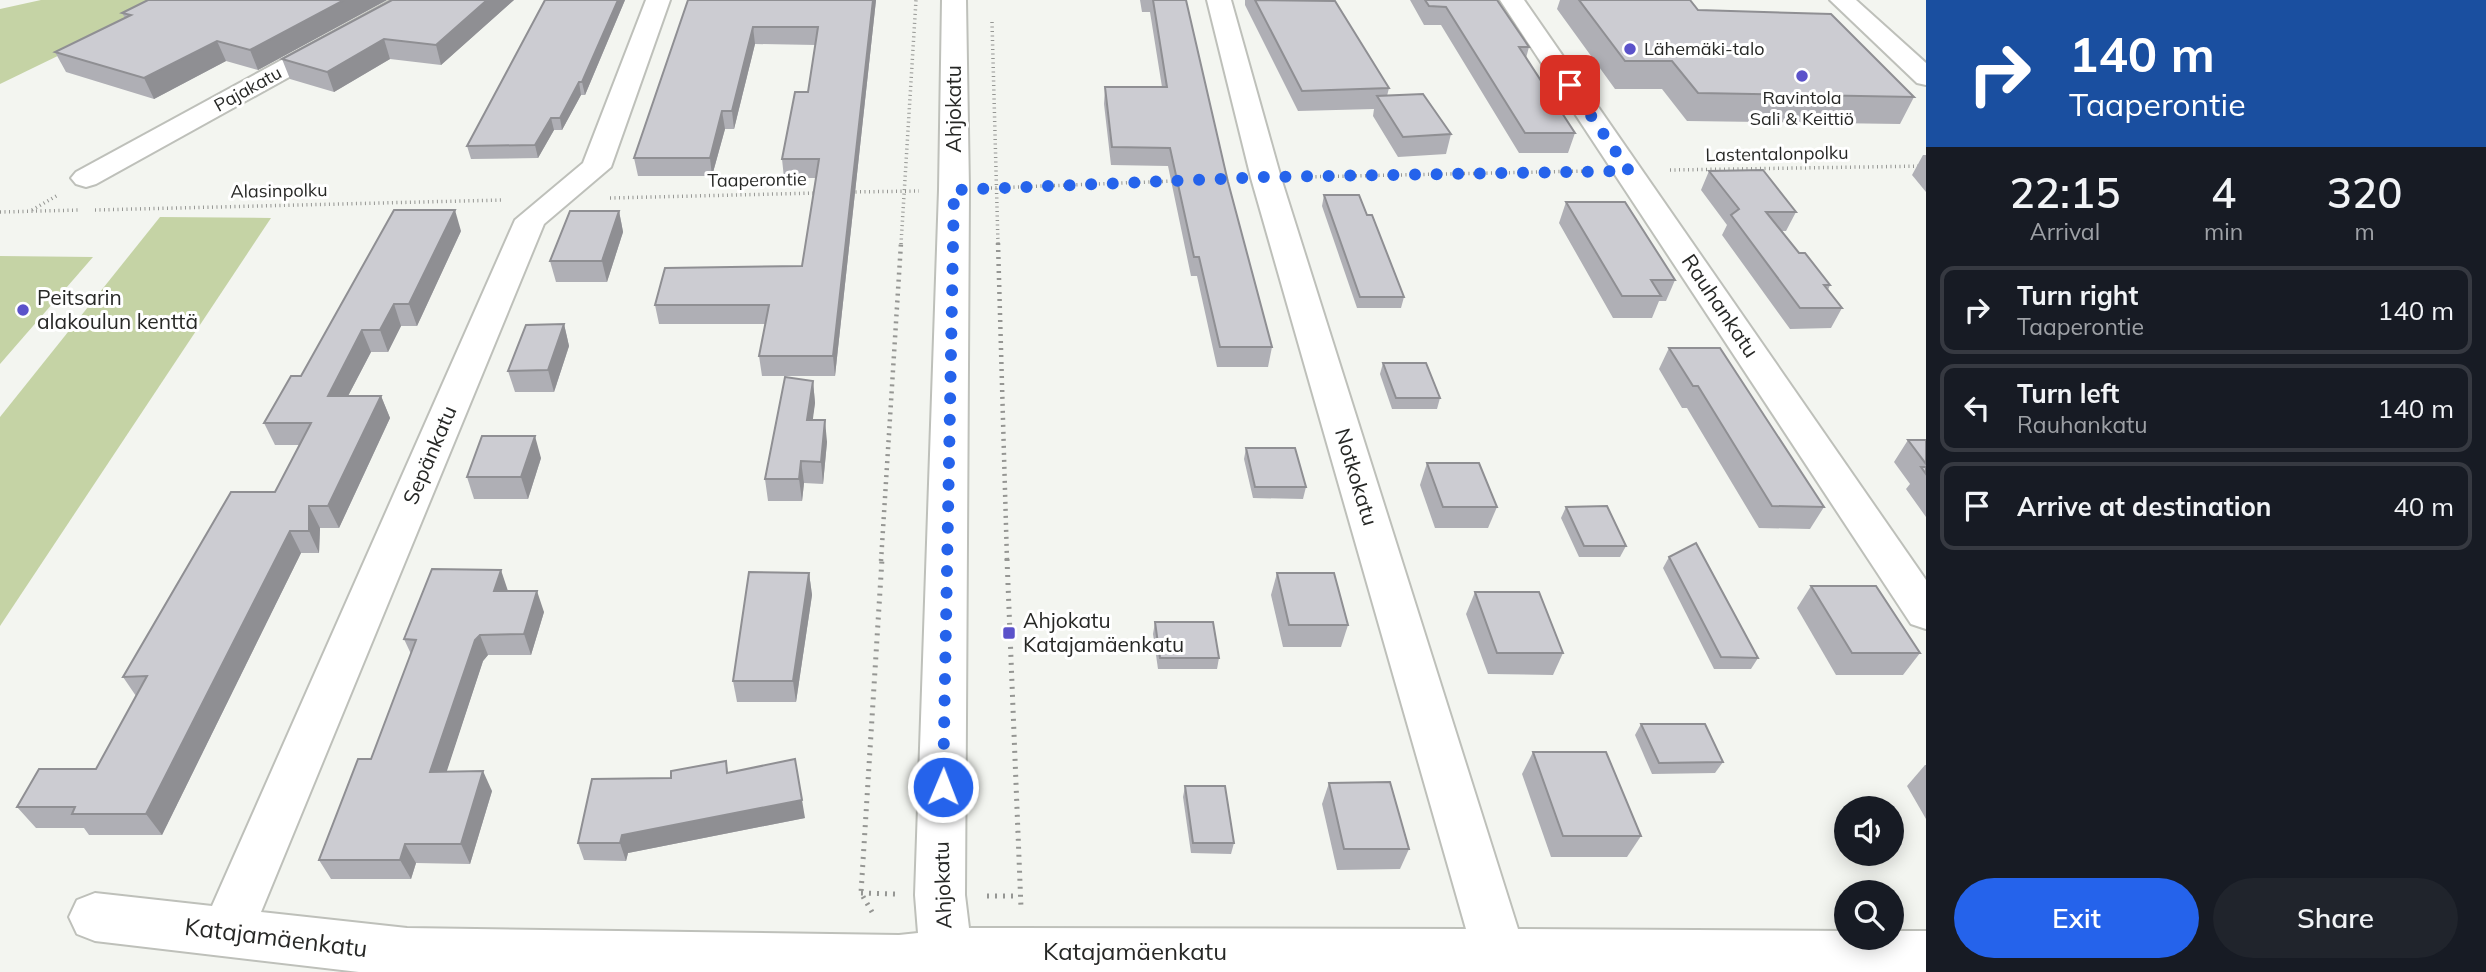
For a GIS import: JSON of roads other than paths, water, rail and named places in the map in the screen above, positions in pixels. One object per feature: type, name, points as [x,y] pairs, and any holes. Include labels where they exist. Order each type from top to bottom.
[{"type":"street","name":"Pajakatu","points":[[86,178],[410,0]]},
{"type":"street","name":"Sepänkatu","points":[[227,932],[530,220],[596,167],[658,0]]},
{"type":"street","name":"Ahjokatu","points":[[932,962],[940,895],[954,190],[954,0]]},
{"type":"street","name":"Notkokatu","points":[[1219,0],[1266,177],[1499,952]]},
{"type":"street","name":"Rauhankatu","points":[[1512,0],[1926,613]]},
{"type":"street","points":[[1842,0],[1926,77]]},
{"type":"street","name":"Katajamäenkatu","points":[[95,918],[407,953],[932,962],[1031,951],[1926,956]]},
{"type":"place","name":"Lähemäki-talo","points":[[1630,49]]},
{"type":"place","name":"Ravintola Sali & Keittiö","points":[[1802,76]]},
{"type":"place","name":"Peitsarin alakoulun kenttä","points":[[23,310]]},
{"type":"place","name":"Ahjokatu Katajamäenkatu","points":[[1009,633]]}]
